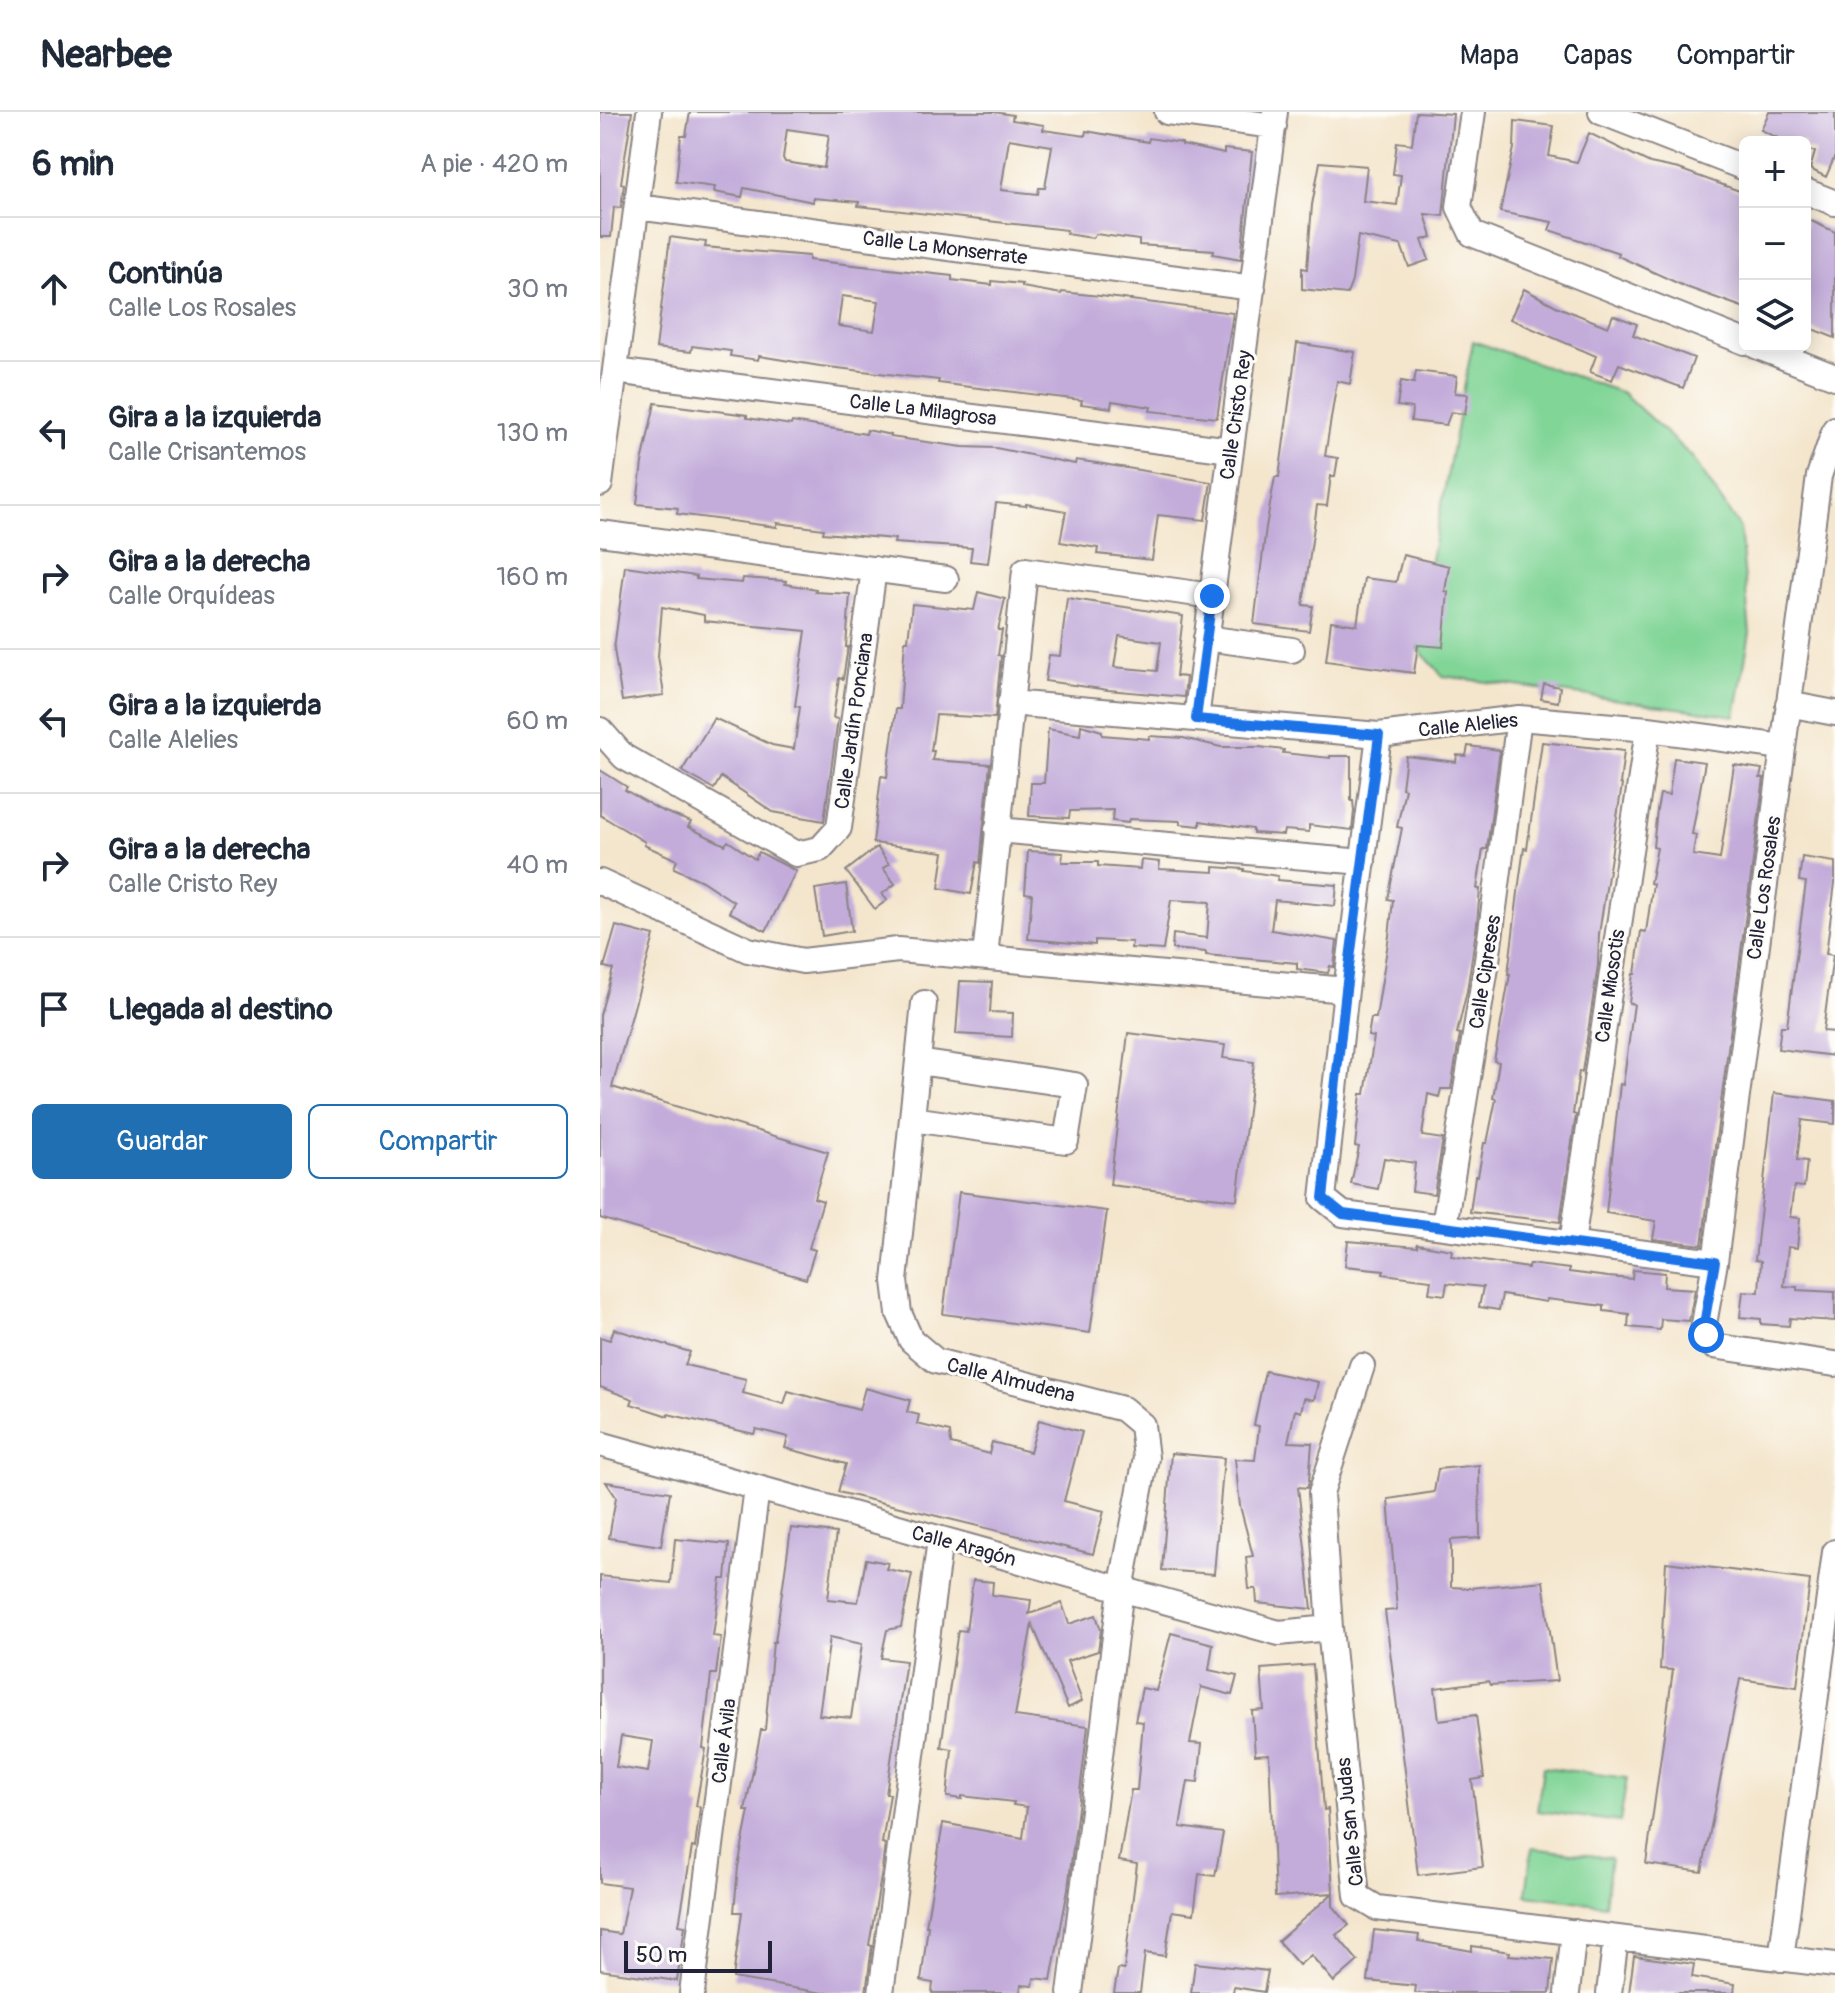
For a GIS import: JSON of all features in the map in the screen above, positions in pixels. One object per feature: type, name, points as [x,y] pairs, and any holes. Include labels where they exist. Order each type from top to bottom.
[{"type":"street","points":[[600,484],[649,112]]},
{"type":"street","points":[[1167,112],[1275,119]]},
{"type":"street","points":[[1473,112],[1459,207],[1472,234],[1739,340]]},
{"type":"street","points":[[1601,112],[1739,166]]},
{"type":"street","name":"Calle Cristo Rey","points":[[1196,719],[1275,119]]},
{"type":"street","points":[[1811,193],[1835,203]]},
{"type":"street","name":"Calle La Monserrate","points":[[637,207],[1253,288]]},
{"type":"street","points":[[1771,352],[1835,377]]},
{"type":"street","name":"Calle La Milagrosa","points":[[615,371],[1231,450]]},
{"type":"street","name":"Calle Los Rosales","points":[[1835,429],[1819,476],[1715,1262],[1703,1330],[1713,1346],[1835,1364]]},
{"type":"street","points":[[600,533],[946,579]]},
{"type":"street","name":"Calle Jardín Ponciana","points":[[600,730],[624,757],[796,854],[820,849],[839,828],[874,569]]},
{"type":"street","points":[[985,957],[1025,570],[1212,596]]},
{"type":"street","points":[[1206,638],[1292,650]]},
{"type":"street","name":"Calle Alelies","points":[[1010,703],[1379,735],[1519,718],[1648,729],[1783,747]]},
{"type":"street","points":[[1788,704],[1835,713]]},
{"type":"street","name":"Calle Cipreses","points":[[1444,1226],[1487,961],[1519,718]]},
{"type":"street","name":"Calle Miosotis","points":[[1572,1243],[1648,729]]},
{"type":"street","points":[[1379,735],[1323,1198],[1343,1214],[1715,1262]]},
{"type":"street","points":[[997,830],[1363,862]]},
{"type":"street","points":[[600,882],[748,950],[803,961],[898,950],[1346,990]]},
{"type":"street","name":"Calle Almudena","points":[[924,1003],[895,1281],[899,1313],[911,1340],[936,1361],[1123,1409],[1142,1425],[1146,1458],[1121,1589],[1070,1993]]},
{"type":"street","points":[[912,1119],[1066,1141],[1075,1085],[918,1062]]},
{"type":"street","name":"Calle San Judas","points":[[1362,1366],[1321,1493],[1330,1628],[1357,1896],[1377,1908],[1835,1965]]},
{"type":"street","name":"Calle Aragón","points":[[600,1444],[1279,1633],[1330,1628]]},
{"type":"street","name":"Calle Ávila","points":[[692,1993],[757,1488]]},
{"type":"street","points":[[881,1993],[940,1539]]},
{"type":"street","points":[[1781,1959],[1835,1552]]},
{"type":"street","points":[[1567,1993],[1574,1932]]},
{"type":"street","points":[[1609,1993],[1616,1938]]},
{"type":"green space","points":[[1473,341],[1623,393],[1692,457],[1740,528],[1750,633],[1735,716],[1443,676],[1418,649],[1426,586]]},
{"type":"green space","points":[[1543,1767],[1627,1778],[1620,1822],[1537,1811]]},
{"type":"green space","points":[[1532,1848],[1611,1858],[1605,1905],[1526,1895]]},
{"type":"building","points":[[600,112],[632,112],[621,183],[624,184],[621,208],[614,207],[611,237],[600,237]]},
{"type":"building","points":[[690,112],[994,112],[1013,115],[1012,120],[1044,125],[1043,130],[1085,136],[1086,131],[1148,142],[1149,138],[1224,154],[1224,149],[1252,152],[1241,259],[1213,254],[1214,250],[1139,245],[1139,240],[1096,234],[1092,238],[1066,234],[1067,230],[858,206],[859,202],[813,198],[813,202],[744,188],[742,197],[714,192],[715,187],[676,182],[681,136],[686,136]],"holes":[[[787,129],[829,135],[824,168],[785,162]],[[1009,139],[1052,146],[1045,188],[1039,188],[1038,194],[1001,190]]]},
{"type":"building","points":[[1416,112],[1453,114],[1443,216],[1425,214],[1432,237],[1422,240],[1429,260],[1409,267],[1401,245],[1358,236],[1352,281],[1347,294],[1302,289],[1302,268],[1307,269],[1312,205],[1320,162],[1367,166],[1363,201],[1397,205],[1401,175],[1393,174],[1397,142],[1412,144]]},
{"type":"building","points":[[1769,112],[1835,112],[1835,156],[1826,177],[1811,170],[1815,152],[1811,150],[1811,136],[1774,136],[1761,130]]},
{"type":"building","points":[[1515,121],[1554,126],[1549,156],[1577,162],[1589,133],[1650,163],[1679,169],[1739,191],[1739,306],[1686,287],[1618,256],[1619,253],[1549,230],[1552,222],[1500,212],[1514,148]]},
{"type":"building","points":[[1811,221],[1835,232],[1835,338],[1811,328]]},
{"type":"building","points":[[670,237],[706,242],[705,247],[809,256],[809,260],[952,276],[952,280],[992,285],[992,281],[1022,284],[1022,287],[1061,294],[1233,313],[1217,418],[1150,411],[1151,407],[1112,401],[1111,408],[1081,404],[1082,400],[938,383],[939,380],[759,356],[758,360],[730,356],[731,351],[692,346],[691,352],[656,348]],"holes":[[[842,296],[879,301],[874,331],[838,326]]]},
{"type":"building","points":[[1524,289],[1608,327],[1613,315],[1637,324],[1633,335],[1694,358],[1683,388],[1619,364],[1612,380],[1590,372],[1596,356],[1510,319]]},
{"type":"building","points":[[1297,343],[1355,352],[1350,384],[1337,381],[1325,456],[1338,458],[1335,476],[1331,476],[1327,506],[1317,505],[1303,605],[1313,606],[1309,631],[1254,624],[1266,527],[1275,477],[1279,477]]},
{"type":"building","points":[[1416,371],[1457,376],[1455,393],[1468,394],[1465,414],[1451,412],[1446,425],[1411,421],[1412,408],[1397,406],[1401,381],[1414,383]]},
{"type":"building","points":[[655,403],[747,415],[747,418],[791,425],[792,422],[866,434],[867,430],[890,437],[963,447],[996,448],[1075,464],[1076,460],[1211,482],[1205,520],[1158,515],[1152,560],[1097,554],[1098,548],[1060,542],[1066,511],[1026,504],[996,503],[988,563],[970,561],[972,548],[894,543],[895,539],[823,533],[824,529],[777,523],[777,527],[677,514],[678,508],[637,504]]},
{"type":"building","points":[[1403,555],[1449,566],[1443,647],[1418,645],[1414,673],[1326,661],[1331,621],[1357,625],[1364,578],[1396,582]]},
{"type":"building","points":[[625,566],[696,576],[696,579],[742,583],[743,578],[786,581],[785,584],[816,589],[815,592],[850,594],[848,647],[833,718],[838,719],[824,821],[773,812],[721,777],[714,789],[682,771],[714,718],[772,745],[794,749],[800,707],[795,706],[806,631],[704,621],[704,615],[662,607],[658,656],[664,695],[622,701],[614,649]]},
{"type":"building","points":[[978,592],[1005,599],[998,630],[1002,630],[995,718],[936,715],[931,751],[934,751],[932,760],[990,764],[980,863],[977,862],[971,894],[939,888],[944,852],[873,843],[881,776],[887,777],[896,709],[900,709],[905,641],[908,641],[912,604],[974,610]]},
{"type":"building","points":[[1067,598],[1183,616],[1176,676],[1186,677],[1184,697],[1045,681],[1049,655],[1060,656]],"holes":[[[1119,636],[1161,642],[1157,671],[1114,667]]]},
{"type":"building","points":[[1544,684],[1560,687],[1558,702],[1541,699]]},
{"type":"building","points":[[1081,725],[1102,731],[1102,735],[1183,738],[1221,747],[1259,747],[1330,758],[1351,756],[1352,830],[1309,825],[1309,832],[1284,830],[1283,835],[1253,833],[1253,829],[1200,821],[1200,826],[1180,824],[1180,821],[1129,819],[1128,823],[1112,821],[1113,810],[1070,811],[1069,818],[1029,816],[1031,783],[1044,783],[1048,729],[1080,735]]},
{"type":"building","points":[[1542,742],[1624,751],[1622,785],[1599,934],[1598,965],[1582,1072],[1579,1071],[1573,1114],[1576,1115],[1560,1222],[1470,1212],[1475,1176],[1478,1176],[1484,1143],[1487,1143],[1496,1099],[1493,1098],[1499,1062],[1494,1061],[1510,974],[1520,876],[1524,848],[1527,849]]},
{"type":"building","points":[[1468,746],[1500,750],[1487,849],[1483,849],[1477,889],[1480,889],[1477,924],[1457,1033],[1460,1034],[1451,1089],[1441,1089],[1439,1097],[1428,1094],[1422,1136],[1443,1139],[1434,1194],[1412,1191],[1415,1163],[1384,1158],[1378,1189],[1351,1184],[1359,1147],[1355,1146],[1361,1094],[1365,1094],[1374,1037],[1368,1036],[1371,1018],[1376,1018],[1389,936],[1393,900],[1388,899],[1402,828],[1397,827],[1405,789],[1402,788],[1406,756],[1456,762],[1457,755],[1466,756]]},
{"type":"building","points":[[1674,758],[1705,762],[1692,834],[1696,835],[1693,855],[1720,859],[1734,765],[1762,769],[1760,778],[1764,778],[1702,1245],[1653,1239],[1656,1221],[1606,1213],[1620,1084],[1623,1085],[1634,1004],[1629,1003],[1633,974],[1641,931],[1646,932],[1653,884],[1650,883],[1657,848],[1653,847],[1657,810],[1660,794],[1669,795]]},
{"type":"building","points":[[600,770],[627,787],[625,790],[660,810],[691,822],[688,827],[725,845],[728,841],[755,859],[759,852],[796,871],[766,931],[729,912],[734,902],[702,881],[674,868],[677,860],[644,845],[645,842],[600,815]]},
{"type":"building","points":[[877,847],[889,864],[883,868],[895,884],[882,894],[887,900],[875,909],[846,871]]},
{"type":"building","points":[[1028,851],[1063,853],[1062,862],[1098,862],[1098,866],[1140,869],[1141,860],[1160,862],[1159,869],[1214,872],[1214,867],[1244,869],[1278,876],[1277,880],[1337,885],[1335,906],[1275,900],[1271,930],[1337,941],[1334,967],[1330,966],[1328,973],[1297,969],[1297,963],[1172,949],[1173,934],[1207,938],[1210,902],[1171,900],[1163,950],[1131,948],[1132,942],[1095,940],[1095,945],[1028,939],[1032,894],[1025,893]]},
{"type":"building","points":[[1802,857],[1835,862],[1826,954],[1833,955],[1823,1031],[1835,1032],[1835,1056],[1778,1049],[1781,1026],[1787,1026],[1806,882],[1799,881]]},
{"type":"building","points":[[846,884],[852,931],[822,936],[815,889]]},
{"type":"building","points":[[616,926],[654,936],[612,1087],[828,1152],[814,1198],[823,1201],[809,1248],[815,1250],[806,1279],[600,1218],[600,1015],[613,969],[604,967]]},
{"type":"building","points":[[960,981],[992,982],[990,1012],[1013,1013],[1012,1037],[956,1034]]},
{"type":"building","points":[[1128,1033],[1225,1045],[1223,1058],[1254,1062],[1237,1200],[1110,1185]]},
{"type":"building","points":[[1774,1093],[1835,1101],[1835,1124],[1802,1120],[1797,1160],[1807,1161],[1804,1187],[1794,1186],[1790,1217],[1800,1218],[1797,1248],[1788,1247],[1784,1286],[1797,1287],[1797,1290],[1835,1292],[1835,1321],[1790,1318],[1789,1326],[1761,1324],[1761,1319],[1740,1317],[1743,1291],[1759,1292],[1761,1261],[1755,1260]]},
{"type":"building","points":[[959,1192],[1107,1211],[1090,1333],[943,1314]]},
{"type":"building","points":[[1348,1241],[1417,1247],[1417,1244],[1452,1250],[1451,1256],[1528,1268],[1529,1264],[1569,1269],[1569,1272],[1608,1277],[1632,1279],[1633,1270],[1665,1273],[1664,1287],[1695,1289],[1689,1321],[1661,1319],[1660,1330],[1628,1327],[1629,1314],[1604,1311],[1604,1306],[1502,1295],[1499,1310],[1479,1307],[1483,1287],[1447,1283],[1445,1295],[1429,1293],[1431,1280],[1345,1266]]},
{"type":"building","points":[[614,1329],[690,1352],[685,1365],[746,1379],[743,1393],[784,1404],[788,1391],[859,1410],[865,1388],[910,1400],[907,1412],[919,1415],[917,1424],[950,1432],[951,1444],[989,1454],[992,1442],[1030,1452],[1039,1420],[1082,1432],[1064,1501],[1104,1511],[1093,1554],[838,1492],[846,1464],[785,1448],[788,1437],[756,1429],[754,1434],[668,1416],[631,1404],[633,1399],[600,1387],[600,1337],[610,1340]]},
{"type":"building","points":[[1265,1371],[1318,1382],[1314,1400],[1304,1398],[1301,1412],[1295,1410],[1288,1442],[1312,1443],[1307,1488],[1298,1487],[1312,1609],[1257,1603],[1256,1589],[1249,1589],[1246,1557],[1253,1556],[1240,1506],[1235,1459],[1255,1460],[1259,1426],[1254,1425]]},
{"type":"building","points":[[1171,1453],[1224,1458],[1214,1574],[1162,1570]]},
{"type":"building","points":[[1479,1465],[1480,1538],[1451,1540],[1451,1587],[1543,1581],[1557,1681],[1490,1685],[1488,1681],[1435,1688],[1439,1720],[1476,1715],[1484,1778],[1472,1780],[1483,1867],[1418,1875],[1385,1611],[1397,1610],[1388,1499],[1434,1492],[1438,1469]]},
{"type":"building","points":[[606,1482],[670,1492],[661,1546],[609,1538],[616,1497]]},
{"type":"building","points":[[791,1528],[836,1533],[828,1599],[858,1602],[866,1559],[888,1563],[886,1569],[912,1574],[901,1627],[887,1630],[881,1658],[906,1661],[886,1794],[890,1794],[882,1843],[885,1844],[869,1945],[872,1946],[866,1993],[823,1993],[733,1978],[742,1912],[734,1912],[738,1867],[749,1811],[745,1811],[761,1730],[765,1730]],"holes":[[[830,1637],[862,1644],[851,1718],[819,1715]]]},
{"type":"building","points":[[675,1539],[729,1544],[726,1579],[721,1579],[713,1636],[721,1637],[716,1674],[711,1674],[703,1748],[706,1749],[696,1806],[700,1807],[695,1848],[692,1847],[679,1925],[685,1926],[677,1981],[600,1970],[600,1931],[620,1934],[629,1887],[600,1883],[600,1576],[671,1583]],"holes":[[[621,1736],[653,1741],[648,1772],[616,1767]]]},
{"type":"building","points":[[1666,1562],[1810,1580],[1797,1687],[1740,1679],[1702,1872],[1646,1864],[1673,1670],[1660,1669]]},
{"type":"building","points":[[973,1580],[993,1582],[992,1595],[1031,1600],[1029,1614],[1062,1603],[1069,1624],[1096,1615],[1101,1630],[1098,1651],[1067,1661],[1082,1701],[1068,1708],[1032,1624],[1015,1716],[1088,1726],[1068,1889],[1051,1980],[1034,1978],[1033,1986],[1021,1985],[1020,1993],[932,1993],[933,1983],[921,1981],[926,1926],[943,1823],[1023,1838],[1027,1807],[1013,1805],[1014,1802],[947,1797],[952,1749],[941,1747],[958,1630],[966,1631]]},
{"type":"building","points":[[1171,1633],[1213,1644],[1209,1670],[1237,1676],[1232,1695],[1201,1687],[1190,1743],[1202,1744],[1198,1782],[1188,1781],[1180,1827],[1223,1833],[1215,1876],[1199,1874],[1194,1914],[1172,1911],[1165,1956],[1145,1953],[1140,1993],[1114,1993],[1118,1969],[1124,1970],[1137,1864],[1119,1861],[1131,1790],[1137,1790],[1143,1722],[1135,1721],[1142,1688],[1156,1691]]},
{"type":"building","points":[[1313,1665],[1333,1893],[1275,1897],[1269,1754],[1255,1755],[1252,1711],[1264,1710],[1261,1669]]},
{"type":"building","points":[[1333,1893],[1333,1906],[1349,1925],[1336,1935],[1358,1961],[1334,1982],[1311,1955],[1299,1965],[1278,1941]]},
{"type":"building","points":[[1374,1930],[1419,1935],[1418,1941],[1472,1951],[1472,1946],[1510,1952],[1509,1955],[1553,1959],[1550,1993],[1415,1993],[1416,1986],[1368,1981]]},
{"type":"building","points":[[1634,1956],[1694,1964],[1692,1977],[1735,1984],[1734,1993],[1629,1993]]},
{"type":"building","points":[[1195,1963],[1268,1971],[1264,1992],[1234,1987],[1233,1993],[1191,1993]]},
{"type":"route","points":[[1212,596],[1196,719],[1379,735],[1323,1198],[1343,1214],[1715,1262],[1703,1330],[1706,1335]]}]
